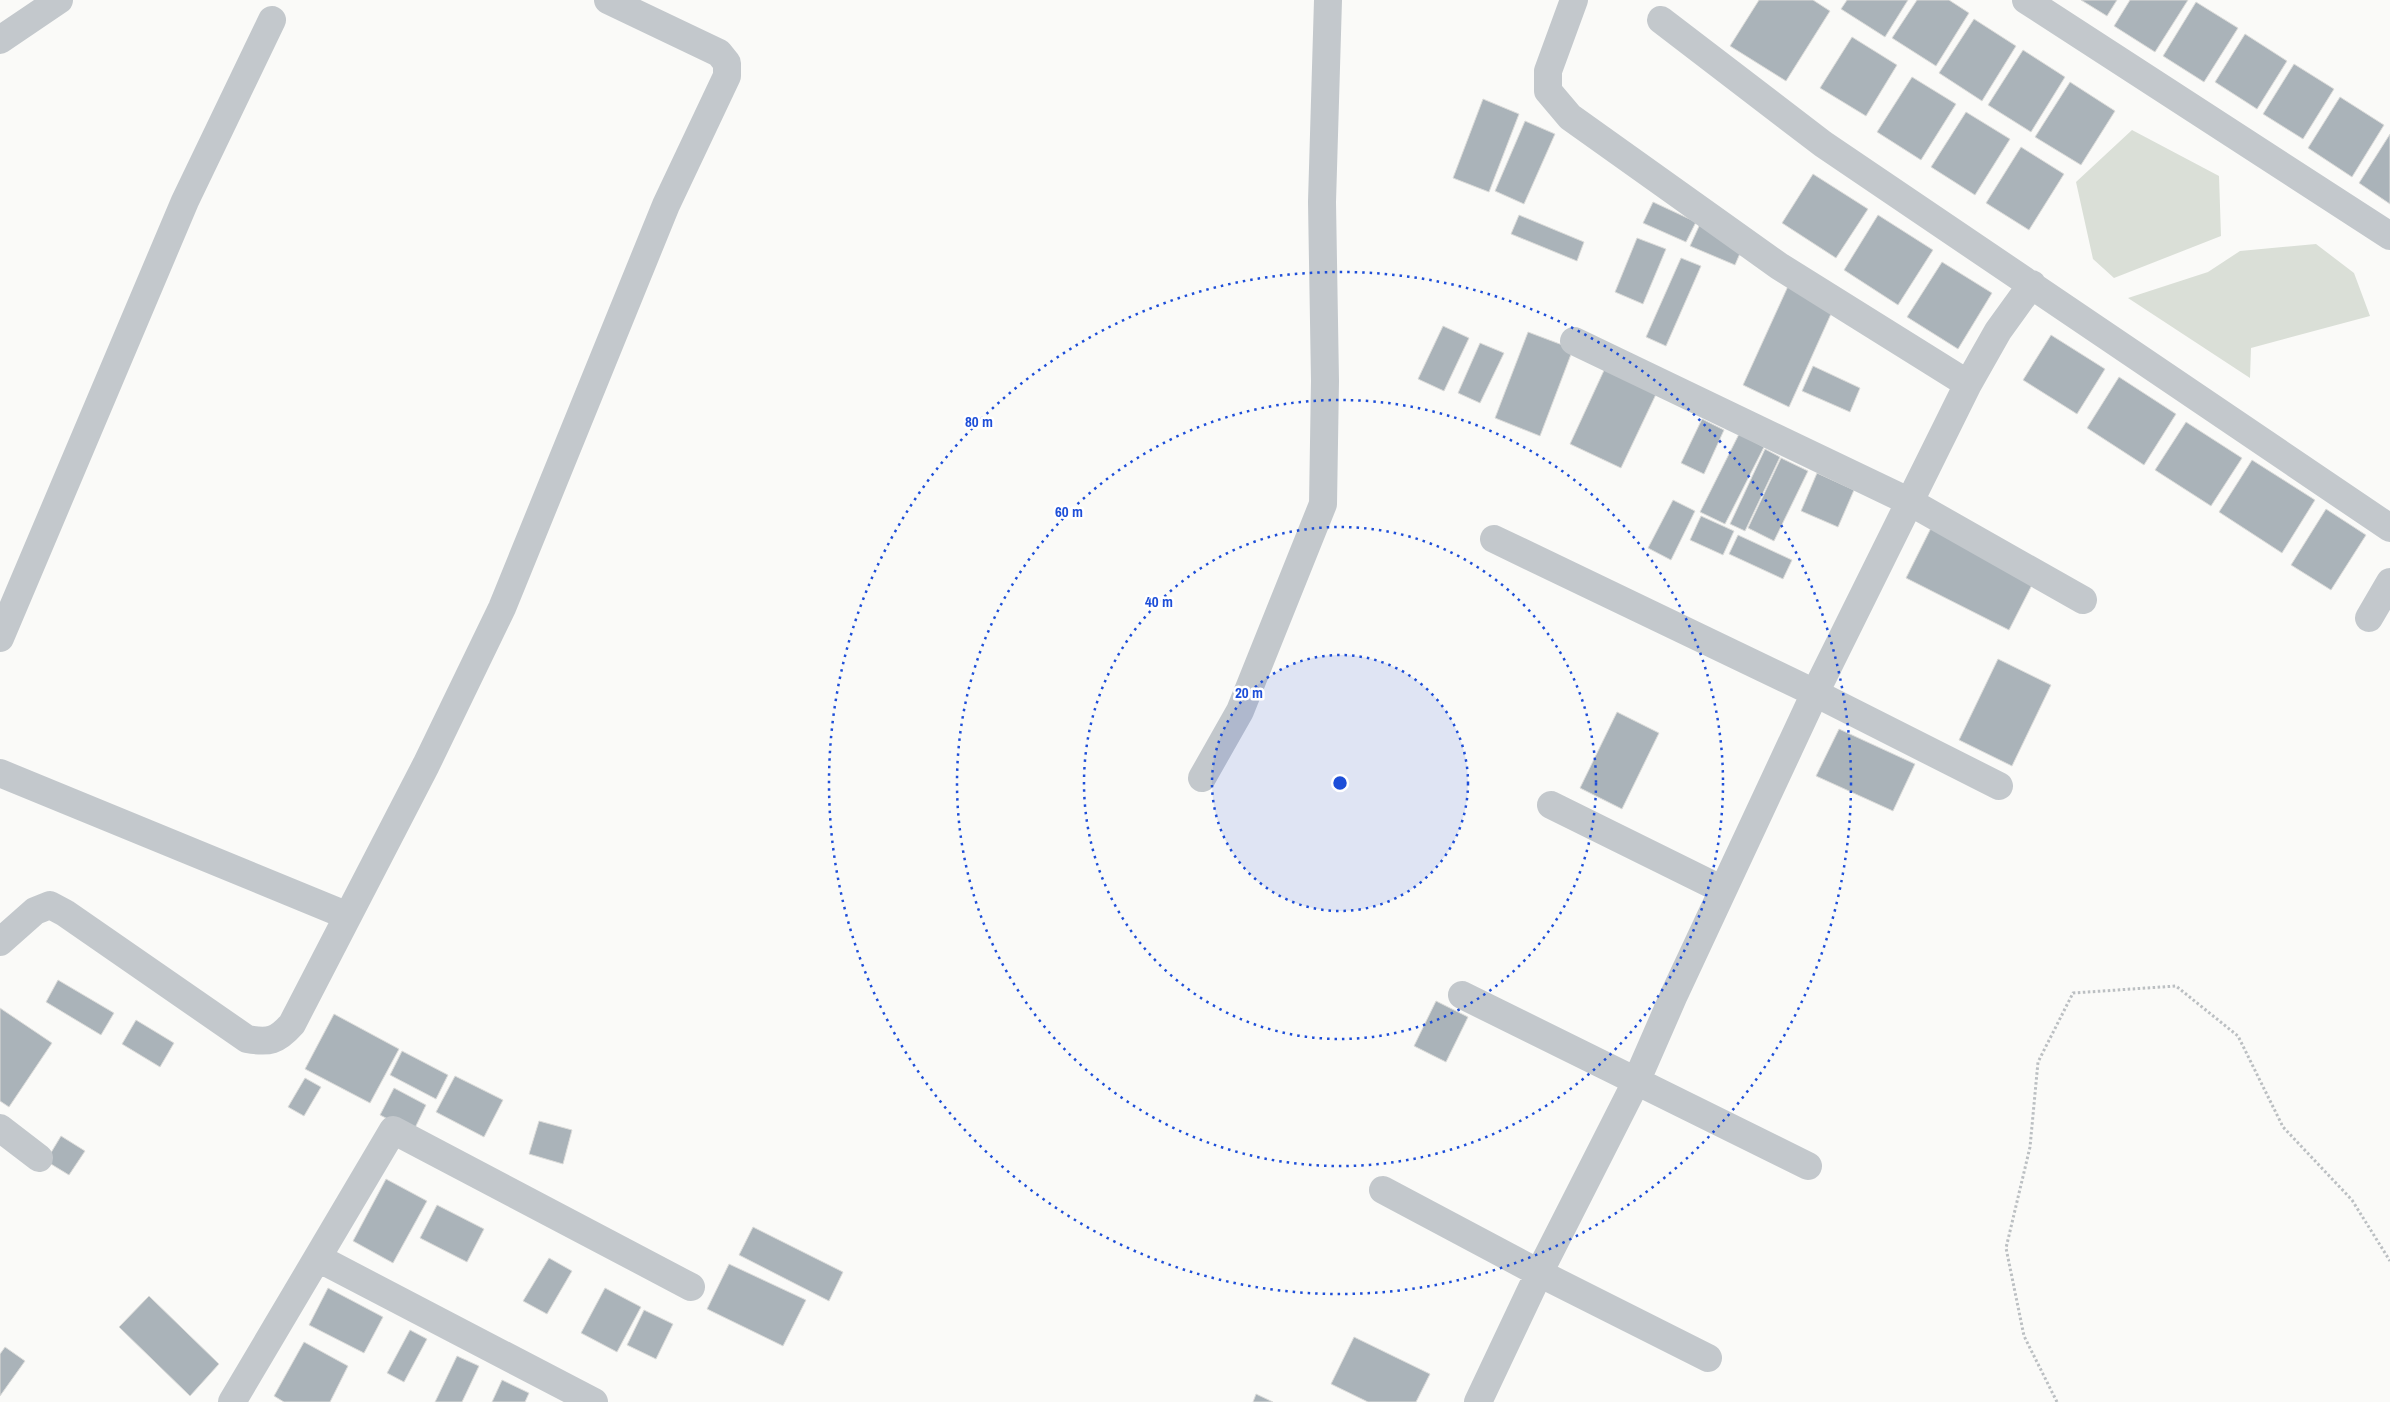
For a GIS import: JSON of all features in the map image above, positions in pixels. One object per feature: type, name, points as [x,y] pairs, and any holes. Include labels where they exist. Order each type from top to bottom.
[{"type":"street","points":[[0,40],[59,0]]},
{"type":"street","points":[[0,942],[35,911],[50,905],[65,913],[246,1040],[263,1042],[280,1037],[292,1024],[426,766],[502,608],[666,204],[727,76],[727,63],[719,54],[608,0]]},
{"type":"street","points":[[1202,778],[1240,711],[1323,504],[1325,381],[1322,202],[1328,0]]},
{"type":"street","points":[[1574,0],[1548,71],[1548,91],[1570,117],[1779,266],[1968,384]]},
{"type":"street","points":[[2026,0],[2390,236]]},
{"type":"street","points":[[0,638],[186,201],[272,20]]},
{"type":"street","points":[[1661,20],[1823,144],[2390,528]]},
{"type":"street","points":[[1478,1402],[1539,1273],[1636,1082],[1815,693],[1968,384],[1998,331],[2032,284]]},
{"type":"street","points":[[1574,341],[1910,502],[2083,600]]},
{"type":"street","points":[[1494,540],[1815,693],[1999,786]]},
{"type":"street","points":[[2369,618],[2390,582]]},
{"type":"street","points":[[0,773],[348,916]]},
{"type":"street","points":[[1551,806],[1723,890]]},
{"type":"street","points":[[1462,995],[1808,1166]]},
{"type":"street","points":[[0,1128],[39,1158]]},
{"type":"street","points":[[232,1402],[394,1130],[691,1287]]},
{"type":"street","points":[[1384,1190],[1539,1273],[1708,1358]]},
{"type":"street","points":[[318,1258],[594,1402]]},
{"type":"path","points":[[2057,1402],[2024,1336],[2006,1248],[2030,1147],[2038,1062],[2072,993],[2176,986],[2238,1036],[2283,1127],[2352,1200],[2390,1260]]},
{"type":"shaded area","points":[[2132,130],[2219,176],[2221,236],[2114,278],[2093,259],[2076,182]]},
{"type":"shaded area","points":[[2316,244],[2354,273],[2370,316],[2251,348],[2250,378],[2128,298],[2208,272],[2240,251]]},
{"type":"building","points":[[1759,0],[1813,0],[1830,11],[1786,81],[1730,46]]},
{"type":"building","points":[[1847,0],[1908,0],[1885,37],[1841,9]]},
{"type":"building","points":[[1917,0],[1949,0],[1969,13],[1936,66],[1892,38]]},
{"type":"building","points":[[2081,0],[2117,0],[2107,16]]},
{"type":"building","points":[[2130,0],[2188,0],[2155,52],[2114,26]]},
{"type":"building","points":[[2196,2],[2238,28],[2204,82],[2163,56]]},
{"type":"building","points":[[1974,19],[2016,46],[1982,101],[1939,73]]},
{"type":"building","points":[[2245,34],[2287,61],[2257,109],[2215,82]]},
{"type":"building","points":[[1852,37],[1897,65],[1866,116],[1820,88]]},
{"type":"building","points":[[2023,50],[2065,77],[2031,132],[1988,105]]},
{"type":"building","points":[[2294,64],[2334,89],[2303,139],[2263,114]]},
{"type":"building","points":[[1912,77],[1956,104],[1921,160],[1877,132]]},
{"type":"building","points":[[2070,82],[2115,111],[2081,165],[2035,137]]},
{"type":"building","points":[[2340,97],[2384,125],[2352,177],[2308,148]]},
{"type":"building","points":[[1483,99],[1519,114],[1489,192],[1453,178]]},
{"type":"building","points":[[1966,112],[2010,139],[1975,195],[1931,167]]},
{"type":"building","points":[[1525,121],[1555,134],[1524,204],[1495,191]]},
{"type":"building","points":[[2390,134],[2390,204],[2359,183]]},
{"type":"building","points":[[2021,147],[2064,174],[2029,230],[1986,203]]},
{"type":"building","points":[[1813,174],[1868,209],[1836,258],[1782,223]]},
{"type":"building","points":[[1653,202],[1696,222],[1686,242],[1643,223]]},
{"type":"building","points":[[1519,215],[1584,242],[1577,261],[1511,234]]},
{"type":"building","points":[[1878,215],[1933,250],[1898,305],[1844,270]]},
{"type":"building","points":[[1700,224],[1744,244],[1735,265],[1690,246]]},
{"type":"building","points":[[1637,238],[1666,249],[1643,304],[1615,292]]},
{"type":"building","points":[[1681,258],[1701,266],[1666,346],[1646,337]]},
{"type":"building","points":[[1942,262],[1992,293],[1958,349],[1907,317]]},
{"type":"building","points":[[1789,284],[1835,305],[1789,407],[1743,385]]},
{"type":"building","points":[[1443,326],[1469,338],[1444,391],[1418,379]]},
{"type":"building","points":[[1528,332],[1573,349],[1540,436],[1495,418]]},
{"type":"building","points":[[2051,335],[2105,369],[2077,414],[2023,380]]},
{"type":"building","points":[[1480,343],[1504,353],[1480,403],[1458,393]]},
{"type":"building","points":[[1606,366],[1658,390],[1621,468],[1570,444]]},
{"type":"building","points":[[1813,366],[1860,388],[1850,412],[1802,391]]},
{"type":"building","points":[[2119,377],[2176,414],[2144,465],[2087,428]]},
{"type":"building","points":[[1702,419],[1724,430],[1704,474],[1681,463]]},
{"type":"building","points":[[2186,422],[2242,458],[2211,506],[2155,470]]},
{"type":"building","points":[[1739,434],[1764,447],[1725,524],[1700,512]]},
{"type":"building","points":[[1765,449],[1780,457],[1745,531],[1730,524]]},
{"type":"building","points":[[1781,458],[1808,471],[1774,541],[1748,528]]},
{"type":"building","points":[[2252,460],[2315,500],[2282,553],[2219,512]]},
{"type":"building","points":[[1817,473],[1854,490],[1838,527],[1801,511]]},
{"type":"building","points":[[1673,500],[1695,511],[1671,560],[1648,548]]},
{"type":"building","points":[[2326,509],[2366,535],[2331,590],[2291,565]]},
{"type":"building","points":[[1701,516],[1734,531],[1723,555],[1690,540]]},
{"type":"building","points":[[1931,528],[2035,579],[2009,630],[1906,578]]},
{"type":"building","points":[[1738,535],[1792,560],[1783,579],[1729,554]]},
{"type":"building","points":[[1998,659],[2051,685],[2012,766],[1959,740]]},
{"type":"building","points":[[1617,712],[1659,733],[1622,809],[1580,788]]},
{"type":"building","points":[[1839,729],[1915,764],[1893,811],[1816,776]]},
{"type":"building","points":[[58,980],[114,1013],[101,1035],[46,1002]]},
{"type":"building","points":[[1436,1001],[1468,1017],[1446,1062],[1414,1046]]},
{"type":"building","points":[[0,1008],[52,1043],[9,1107],[0,1101]]},
{"type":"building","points":[[334,1014],[399,1049],[370,1103],[305,1069]]},
{"type":"building","points":[[136,1020],[174,1043],[160,1067],[122,1044]]},
{"type":"building","points":[[402,1051],[448,1075],[436,1099],[390,1075]]},
{"type":"building","points":[[455,1076],[503,1100],[484,1137],[436,1112]]},
{"type":"building","points":[[305,1078],[321,1087],[304,1116],[288,1107]]},
{"type":"building","points":[[394,1088],[426,1105],[413,1132],[380,1115]]},
{"type":"building","points":[[539,1121],[572,1130],[563,1164],[529,1154]]},
{"type":"building","points":[[61,1136],[85,1151],[69,1175],[46,1161]]},
{"type":"building","points":[[386,1179],[427,1201],[393,1263],[353,1241]]},
{"type":"building","points":[[437,1205],[484,1229],[467,1262],[420,1238]]},
{"type":"building","points":[[753,1227],[843,1272],[829,1301],[739,1255]]},
{"type":"building","points":[[549,1258],[572,1271],[547,1314],[523,1301]]},
{"type":"building","points":[[729,1264],[806,1300],[783,1346],[707,1309]]},
{"type":"building","points":[[328,1288],[383,1317],[364,1353],[309,1325]]},
{"type":"building","points":[[605,1288],[641,1307],[617,1352],[581,1333]]},
{"type":"building","points":[[149,1296],[219,1364],[190,1396],[119,1327]]},
{"type":"building","points":[[644,1310],[673,1324],[656,1359],[627,1345]]},
{"type":"building","points":[[410,1330],[427,1339],[404,1382],[387,1373]]},
{"type":"building","points":[[1354,1337],[1430,1374],[1416,1402],[1368,1402],[1331,1384]]},
{"type":"building","points":[[304,1342],[348,1366],[330,1402],[284,1402],[274,1396]]},
{"type":"building","points":[[5,1347],[25,1361],[0,1396],[0,1354]]},
{"type":"building","points":[[457,1356],[479,1366],[462,1402],[435,1402]]},
{"type":"building","points":[[502,1380],[529,1393],[525,1402],[492,1402]]},
{"type":"building","points":[[1256,1394],[1273,1402],[1253,1402]]}]
